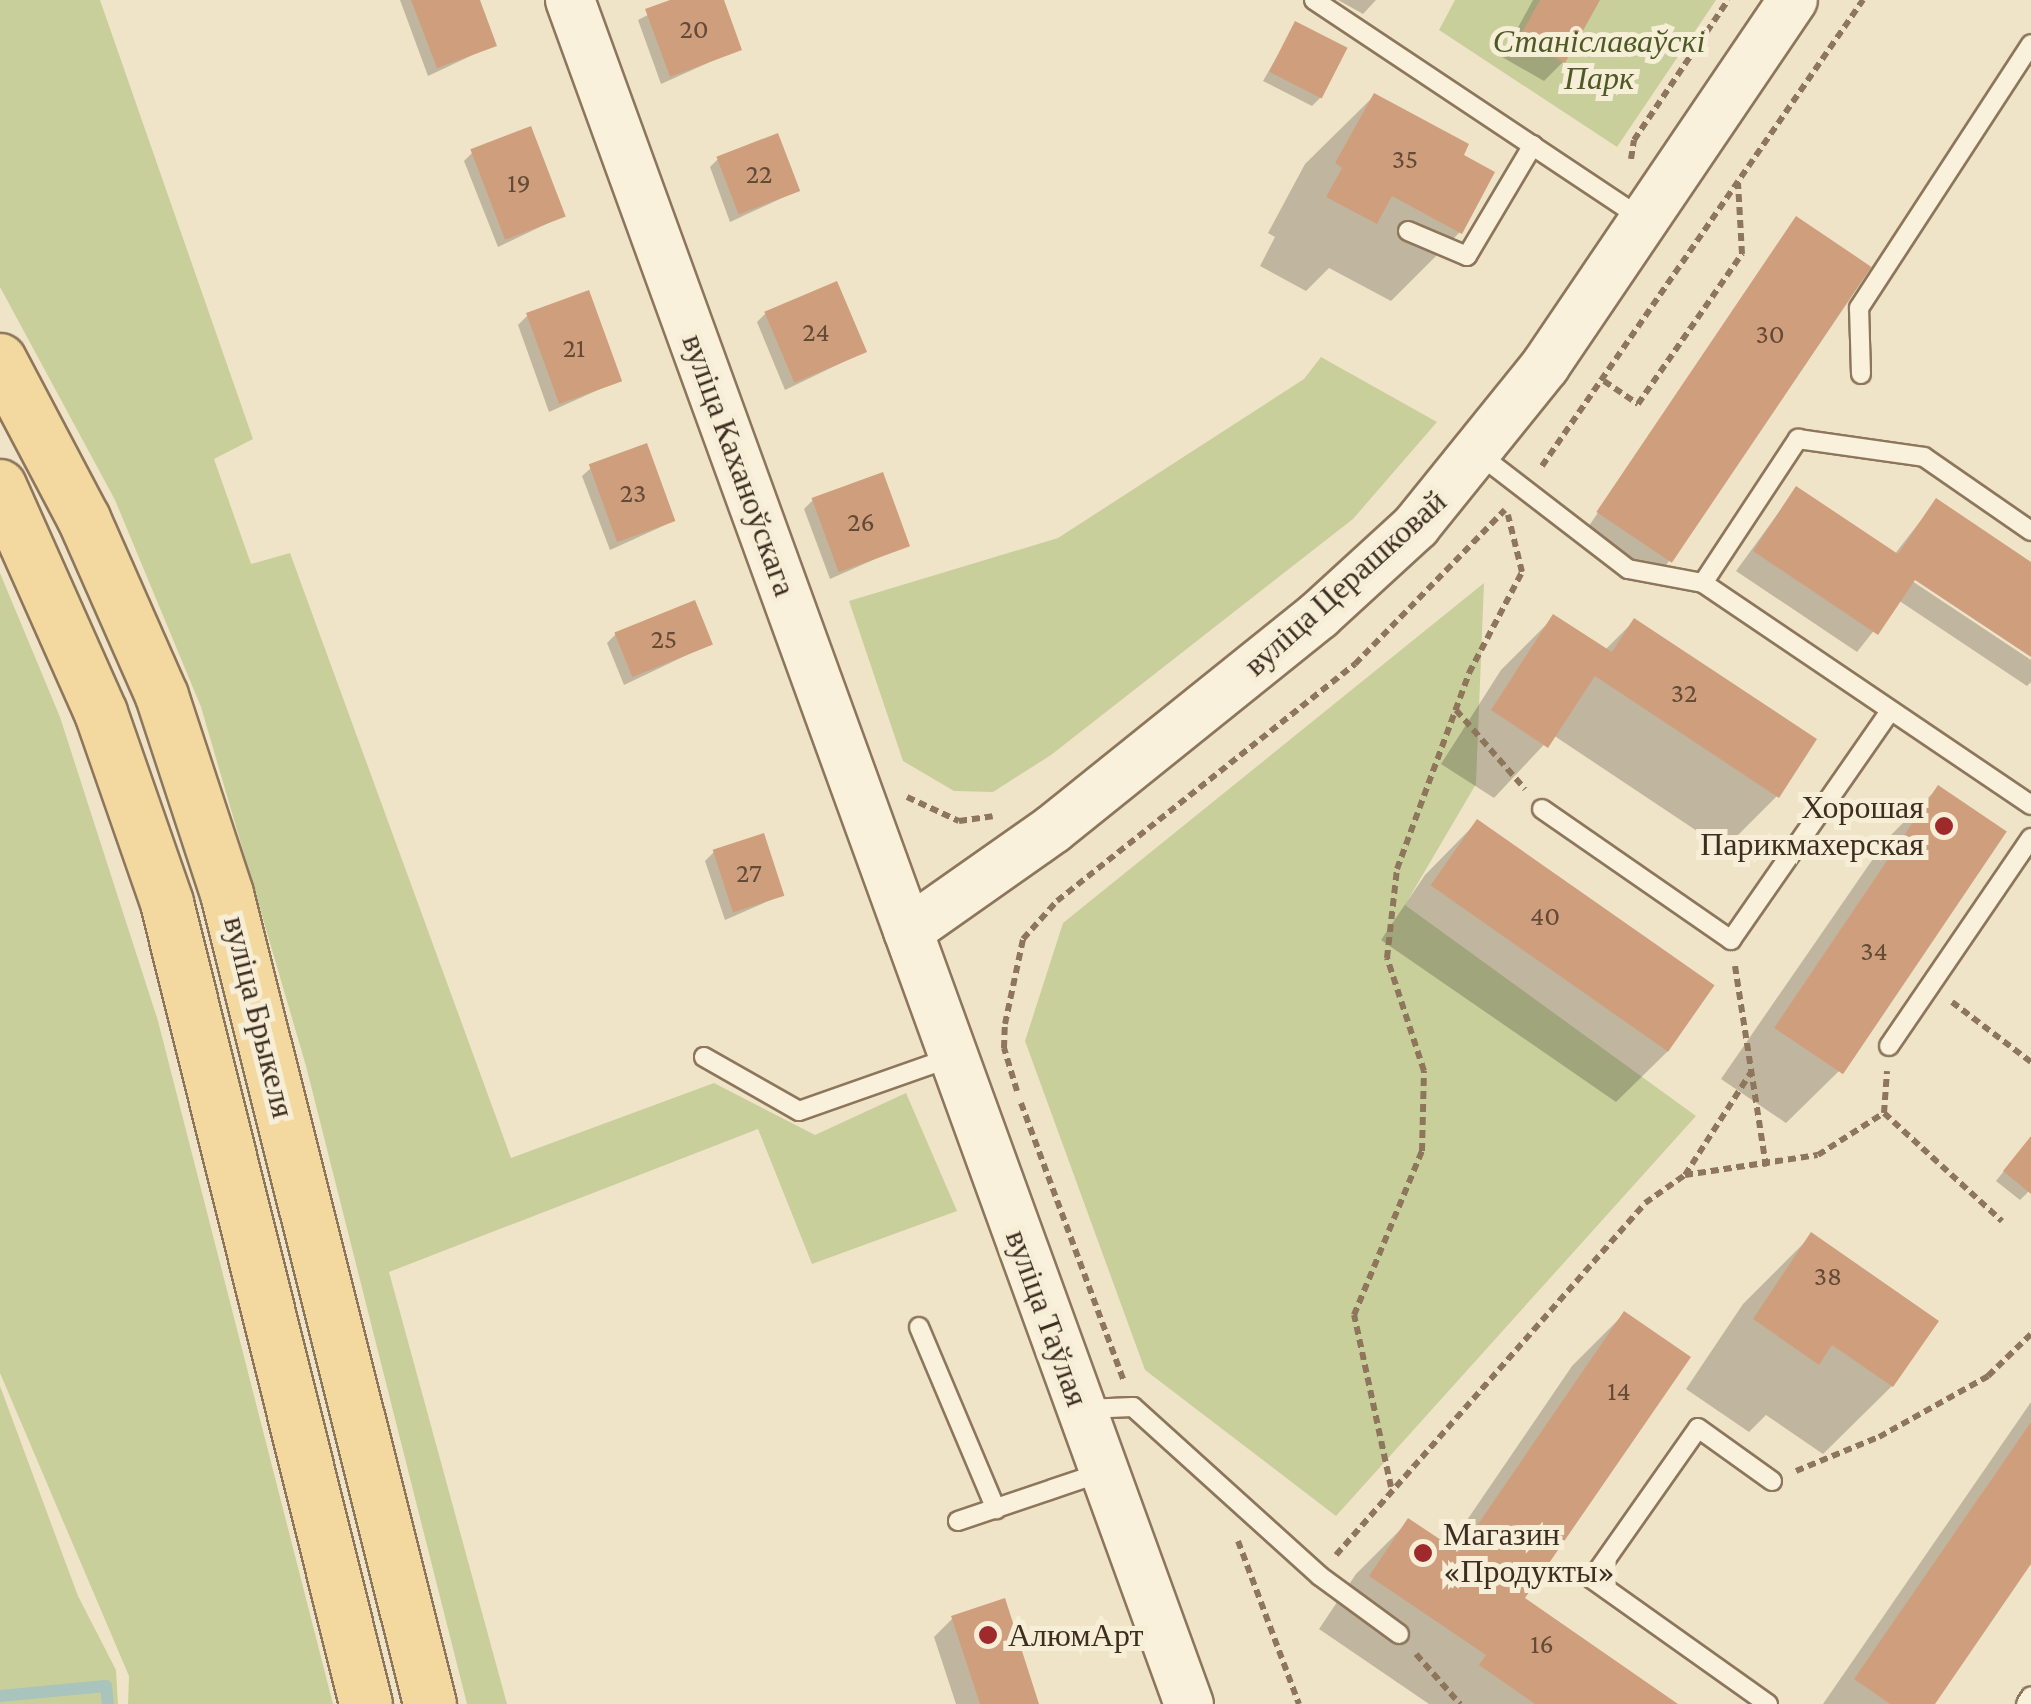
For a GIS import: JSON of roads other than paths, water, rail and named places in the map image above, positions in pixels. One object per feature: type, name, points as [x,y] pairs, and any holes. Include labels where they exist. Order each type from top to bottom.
[{"type":"main road","name":"вуліца Каханоўскага","points":[[570,0],[908,931]]},
{"type":"main road","name":"вуліца Церашковай","points":[[908,931],[1053,828],[1319,615],[1416,526],[1480,455],[1629,211],[1792,0]]},
{"type":"main road","name":"вуліца Брыкеля","points":[[0,360],[84,518],[162,696],[227,894],[430,1704]]},
{"type":"main road","name":"вуліца Брыкеля","points":[[0,486],[101,714],[167,903],[366,1704]]},
{"type":"main road","name":"вуліца Таўлая","points":[[908,931],[1189,1704]]},
{"type":"lane","points":[[1314,0],[1629,211]]},
{"type":"lane","points":[[1862,374],[1859,308],[2031,44]]},
{"type":"lane","points":[[1408,231],[1467,256],[1533,146]]},
{"type":"lane","points":[[1704,583],[1798,439],[1924,457],[2031,530]]},
{"type":"lane","points":[[1480,455],[1628,569],[1704,583],[2031,806]]},
{"type":"lane","points":[[1542,809],[1732,940],[1890,712]]},
{"type":"lane","points":[[1889,1046],[2031,838]]},
{"type":"lane","points":[[704,1057],[800,1111],[953,1056]]},
{"type":"lane","points":[[920,1327],[996,1509]]},
{"type":"lane","points":[[1080,1409],[1132,1407],[1320,1576],[1399,1634]]},
{"type":"lane","points":[[1768,1704],[1592,1579],[1698,1428],[1772,1481]]},
{"type":"lane","points":[[958,1521],[1104,1472]]},
{"type":"lane","points":[[2026,1704],[2031,1696]]},
{"type":"waterway","points":[[0,1696],[106,1686],[108,1704]]},
{"type":"place","name":"Хорошая Парикмахерская","points":[[1944,826]]},
{"type":"place","name":"Магазин «Продукты»","points":[[1423,1553]]},
{"type":"place","name":"АлюмАрт","points":[[988,1635]]},
{"type":"park label","name":"Станіславаўскі Парк","points":[[1599,60]]}]
